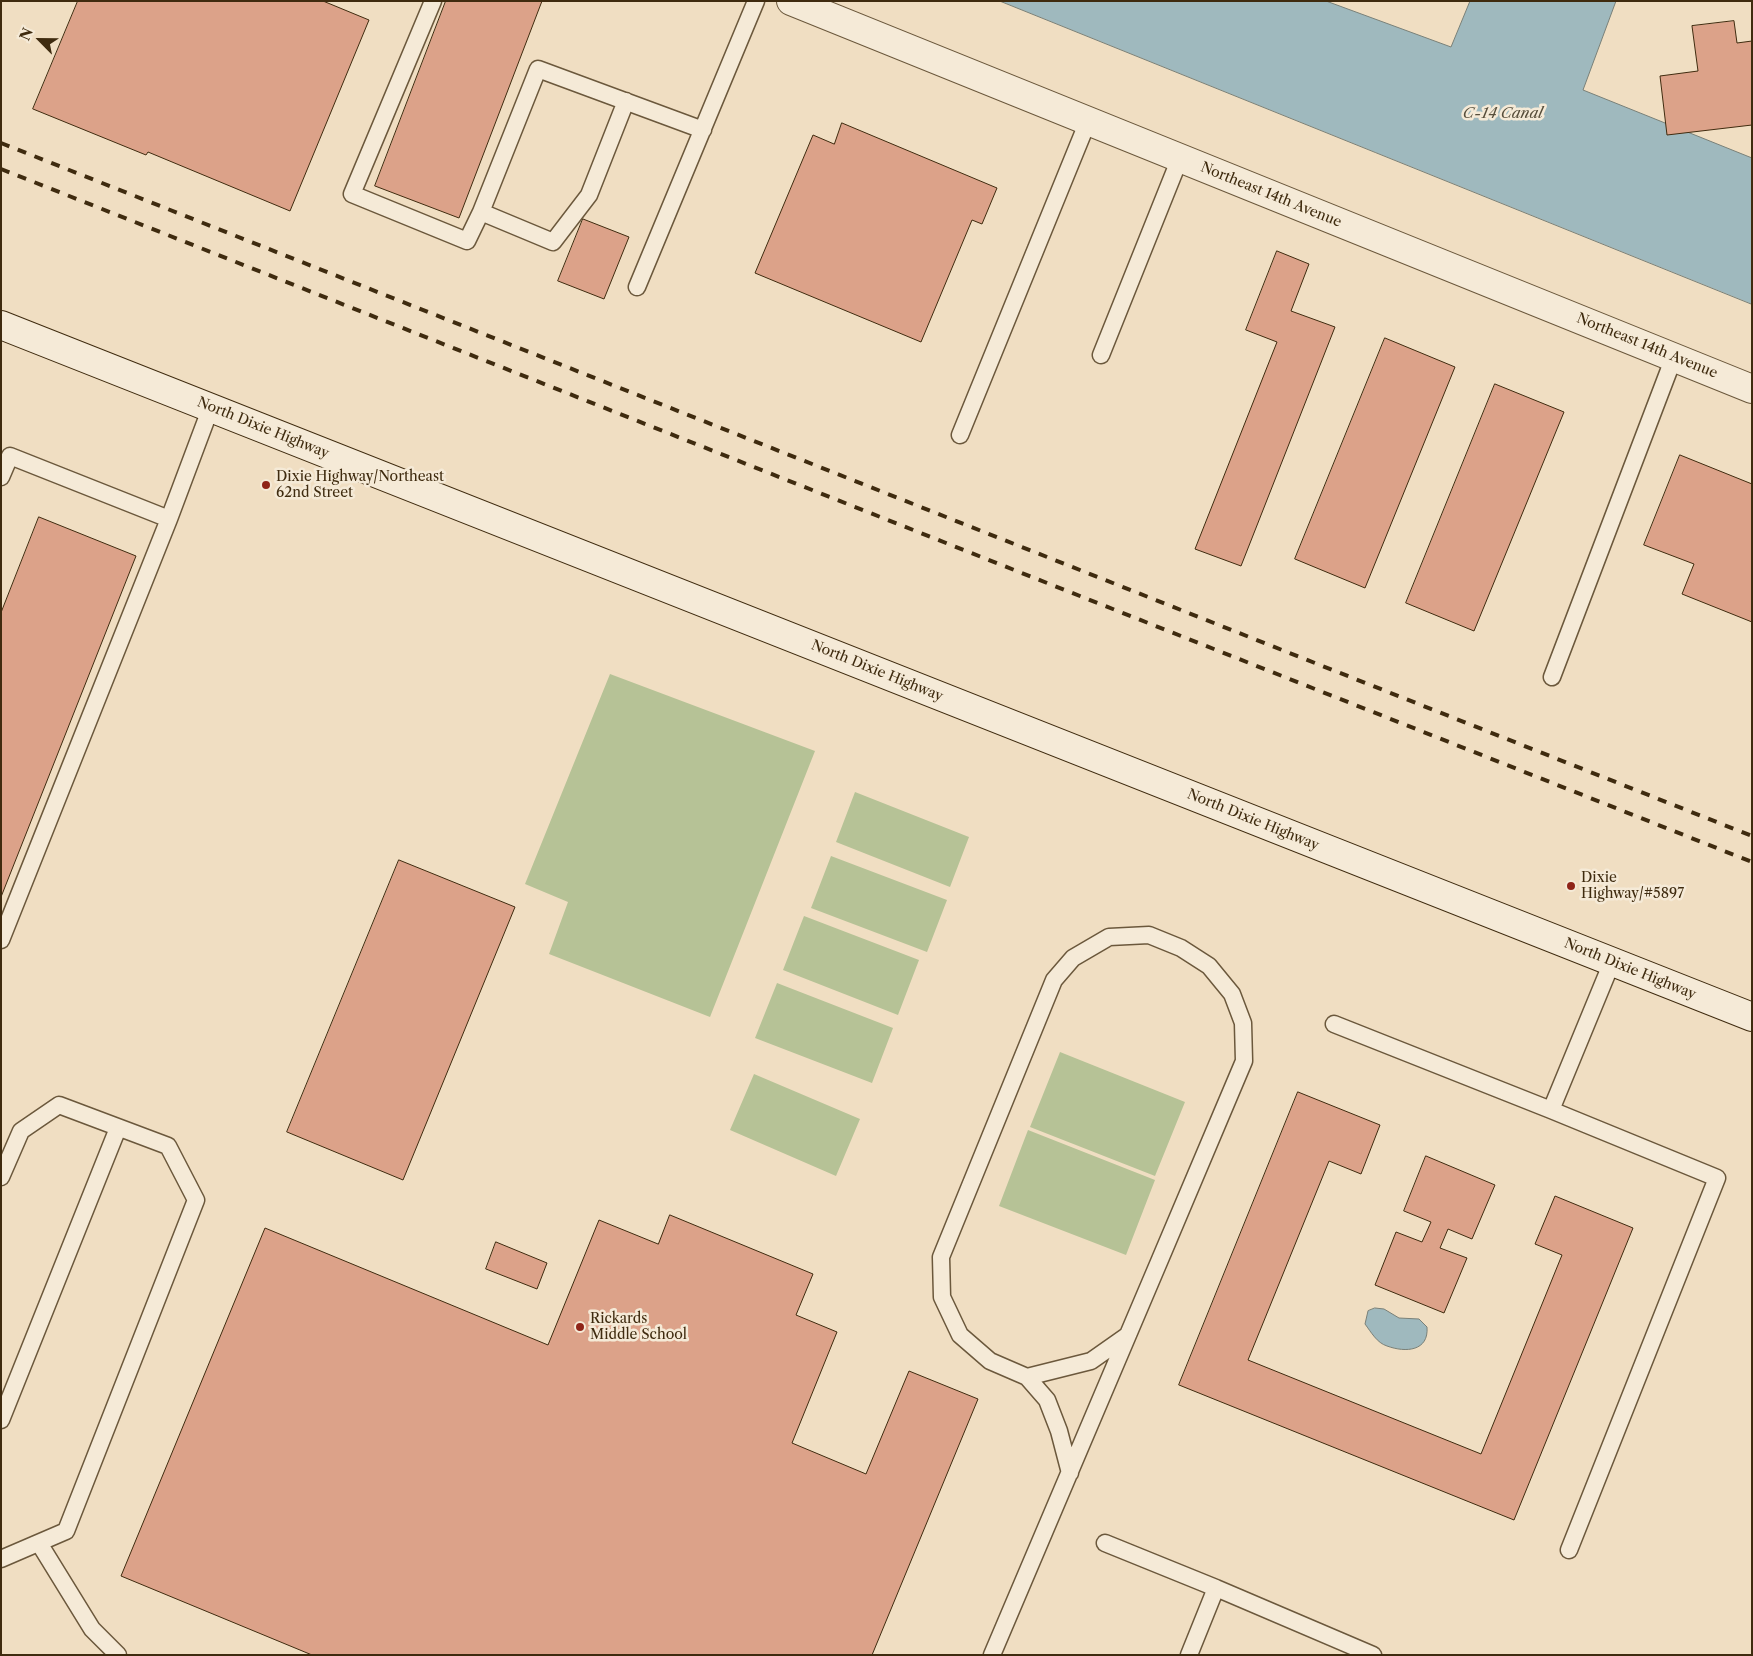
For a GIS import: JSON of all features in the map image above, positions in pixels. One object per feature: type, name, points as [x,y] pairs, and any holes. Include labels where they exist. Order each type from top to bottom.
[{"type":"main road","name":"Northeast 14th Avenue","points":[[791,1],[1752,389]]},
{"type":"main road","name":"North Dixie Highway","points":[[1,324],[1752,1017]]},
{"type":"lane","points":[[433,1],[352,194],[467,241],[481,212],[538,69],[703,130]]},
{"type":"lane","points":[[637,287],[756,1]]},
{"type":"lane","points":[[481,212],[554,242],[589,195],[626,101]]},
{"type":"lane","points":[[960,435],[1088,121]]},
{"type":"lane","points":[[1101,355],[1180,158]]},
{"type":"lane","points":[[1552,677],[1674,357]]},
{"type":"lane","points":[[1,940],[169,519],[211,407]]},
{"type":"lane","points":[[1,477],[6,454],[169,519]]},
{"type":"lane","points":[[992,1655],[1070,1473],[1244,1061],[1244,1023],[1232,994],[1209,966],[1181,948],[1149,935],[1109,938],[1074,958],[1054,980],[941,1257],[942,1297],[960,1335],[990,1361],[1027,1377],[1047,1400],[1059,1432],[1070,1473]]},
{"type":"lane","points":[[1551,1110],[1612,962]]},
{"type":"lane","points":[[1334,1024],[1717,1178],[1569,1550]]},
{"type":"lane","points":[[1,1178],[21,1131],[59,1105],[168,1146],[196,1200],[66,1532],[1,1559]]},
{"type":"lane","points":[[1,1420],[118,1128]]},
{"type":"lane","points":[[1027,1377],[1091,1361],[1128,1335]]},
{"type":"lane","points":[[39,1543],[92,1629],[118,1655]]},
{"type":"lane","points":[[1104,1543],[1216,1588],[1373,1655]]},
{"type":"lane","points":[[1188,1655],[1216,1588]]},
{"type":"green space","points":[[610,674],[815,751],[710,1017],[549,954],[568,902],[525,884]]},
{"type":"green space","points":[[855,792],[969,837],[950,887],[836,842]]},
{"type":"green space","points":[[831,856],[947,900],[927,952],[811,908]]},
{"type":"green space","points":[[804,916],[919,960],[898,1015],[783,970]]},
{"type":"green space","points":[[777,983],[893,1028],[872,1083],[755,1038]]},
{"type":"green space","points":[[1060,1052],[1185,1102],[1155,1176],[1030,1127]]},
{"type":"green space","points":[[754,1074],[860,1119],[836,1176],[730,1130]]},
{"type":"green space","points":[[1028,1130],[1155,1180],[1126,1255],[999,1206]]},
{"type":"water","name":"C-14 Canal","points":[[1000,1],[1326,1],[1451,47],[1470,1],[1616,1],[1583,90],[1752,158],[1752,304]]},
{"type":"water","points":[[1375,1308],[1384,1309],[1399,1318],[1419,1319],[1427,1327],[1427,1335],[1424,1341],[1415,1348],[1409,1349],[1394,1348],[1380,1342],[1365,1324],[1368,1311]]},
{"type":"building","points":[[78,1],[323,1],[369,20],[290,211],[148,152],[146,155],[33,109]]},
{"type":"building","points":[[446,1],[542,1],[459,218],[375,186]]},
{"type":"building","points":[[1734,21],[1737,43],[1752,41],[1752,125],[1667,135],[1660,76],[1698,71],[1692,26]]},
{"type":"building","points":[[842,123],[997,188],[982,224],[972,220],[921,342],[755,273],[813,135],[834,144]]},
{"type":"building","points":[[583,219],[629,237],[604,299],[558,281]]},
{"type":"building","points":[[1277,251],[1309,264],[1291,311],[1335,327],[1241,566],[1195,549],[1277,342],[1246,330]]},
{"type":"building","points":[[1385,338],[1455,367],[1365,588],[1295,559]]},
{"type":"building","points":[[1495,384],[1564,412],[1474,631],[1406,603]]},
{"type":"building","points":[[1680,455],[1752,484],[1752,622],[1682,594],[1694,564],[1644,545]]},
{"type":"building","points":[[39,517],[136,556],[1,897],[1,613]]},
{"type":"building","points":[[399,860],[515,907],[403,1180],[287,1132]]},
{"type":"building","points":[[1298,1092],[1380,1125],[1361,1174],[1329,1161],[1248,1360],[1481,1454],[1562,1255],[1535,1244],[1555,1196],[1633,1228],[1514,1520],[1179,1385]]},
{"type":"building","points":[[1426,1156],[1495,1185],[1472,1239],[1448,1229],[1440,1248],[1467,1258],[1444,1313],[1375,1285],[1396,1232],[1422,1242],[1431,1222],[1404,1211]]},
{"type":"building","points":[[670,1215],[813,1274],[796,1315],[837,1332],[792,1443],[866,1474],[909,1371],[978,1399],[872,1655],[312,1655],[121,1576],[265,1228],[548,1345],[599,1220],[658,1244]]},
{"type":"building","points":[[496,1242],[547,1263],[537,1289],[486,1269]]},
{"type":"railway","points":[[1,143],[1752,836]]},
{"type":"railway","points":[[1,169],[1752,862]]},
{"type":"place","name":"Dixie Highway/Northeast 62nd Street","points":[[266,485]]},
{"type":"place","name":"Dixie Highway/#5897","points":[[1571,886]]},
{"type":"place","name":"Rickards Middle School","points":[[580,1327]]}]
